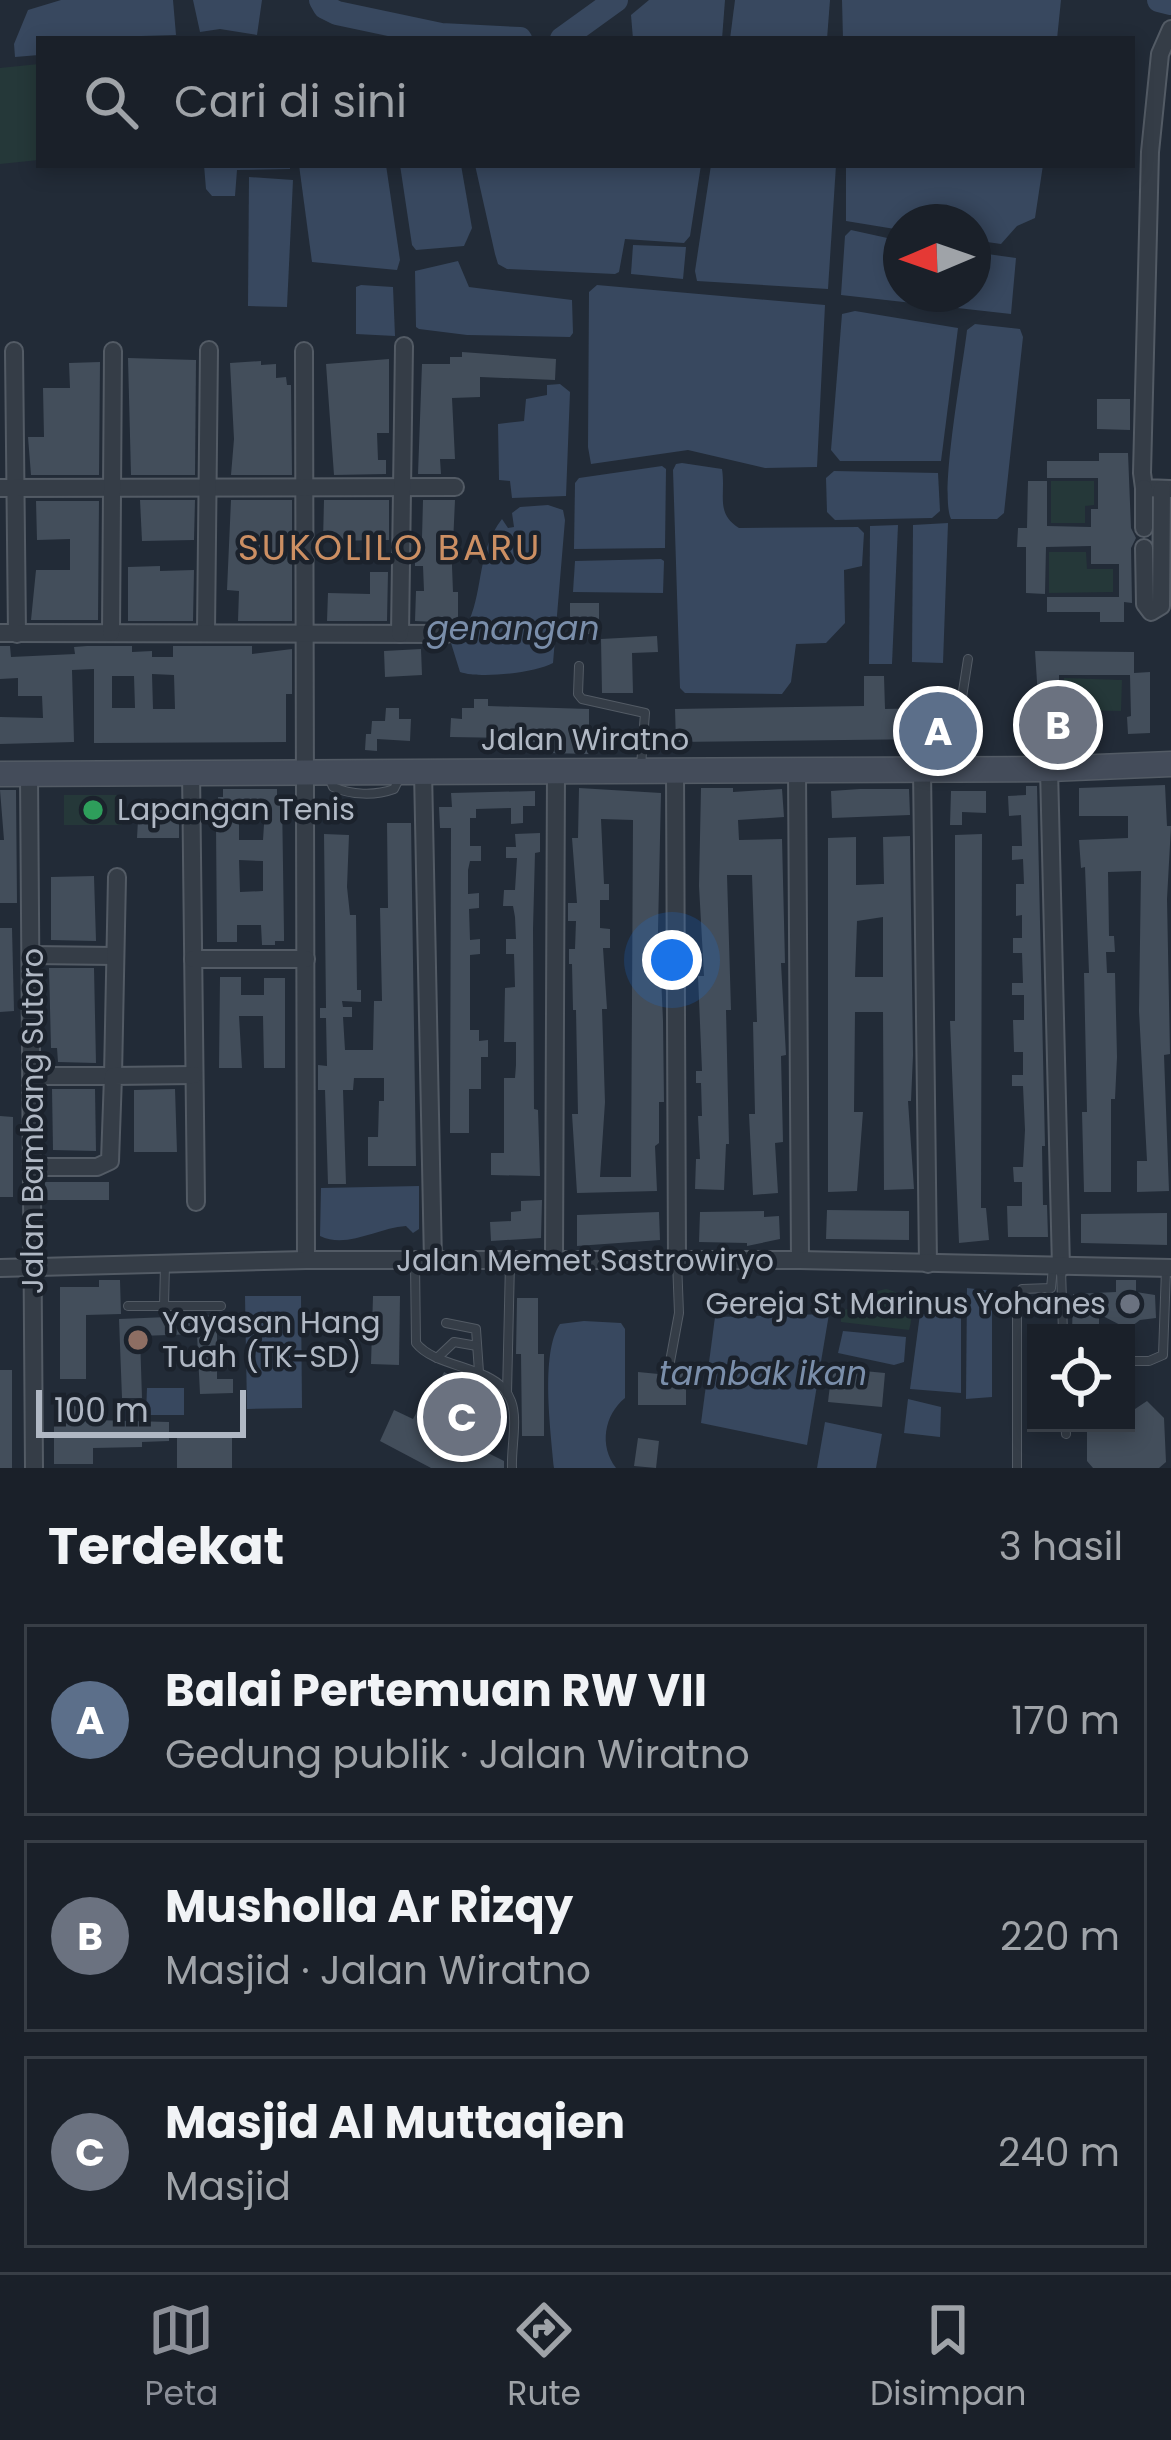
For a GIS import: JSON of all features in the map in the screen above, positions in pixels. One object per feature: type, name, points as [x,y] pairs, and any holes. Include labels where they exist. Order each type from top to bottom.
[{"type":"main road","name":"Jalan Wiratno","points":[[0,774],[1049,769],[1171,764]]},
{"type":"street","points":[[1144,548],[1145,609],[1156,612],[1161,606],[1150,152],[1160,54],[1171,29]]},
{"type":"street","points":[[400,634],[404,346]]},
{"type":"street","points":[[206,632],[209,350]]},
{"type":"street","points":[[304,350],[302,488],[316,773],[306,959],[306,1260]]},
{"type":"street","points":[[14,351],[9,634],[447,634]]},
{"type":"street","points":[[111,634],[113,351]]},
{"type":"street","points":[[8,488],[455,487]]},
{"type":"street","points":[[1144,528],[1159,489]]},
{"type":"street","points":[[554,1260],[556,769]]},
{"type":"street","points":[[675,769],[677,1261]]},
{"type":"street","points":[[922,769],[928,1264]]},
{"type":"street","points":[[1049,769],[1057,1268]]},
{"type":"street","points":[[191,770],[196,1202]]},
{"type":"street","points":[[797,770],[800,1260]]},
{"type":"street","points":[[413,771],[424,1262]]},
{"type":"street","name":"Jalan Bambang Sutoro","points":[[29,774],[34,1468]]},
{"type":"street","points":[[34,1168],[98,1167],[110,1161],[117,877]]},
{"type":"street","points":[[32,955],[115,956]]},
{"type":"street","points":[[193,958],[306,959]]},
{"type":"street","points":[[34,1076],[194,1075]]},
{"type":"street","name":"Jalan Memet Sastrowiryo","points":[[0,1268],[306,1260],[800,1260],[1168,1268]]},
{"type":"lane","points":[[951,769],[968,659]]},
{"type":"lane","points":[[579,666],[582,699],[645,712],[641,768]]},
{"type":"lane","points":[[507,1394],[510,1261]]},
{"type":"lane","points":[[669,1367],[679,1313],[677,1261]]},
{"type":"lane","points":[[424,1262],[416,1343],[437,1358],[479,1372],[507,1394],[513,1406],[512,1468]]},
{"type":"lane","points":[[164,1306],[165,1264]]},
{"type":"lane","points":[[1017,1468],[1021,1267]]},
{"type":"lane","points":[[1022,1289],[1051,1288],[1057,1268]]},
{"type":"lane","points":[[1057,1268],[1062,1324]]},
{"type":"lane","points":[[1135,1360],[1163,1355],[1168,1268]]},
{"type":"lane","points":[[128,1306],[221,1306]]},
{"type":"lane","points":[[446,1323],[475,1327],[479,1372]]},
{"type":"lane","points":[[437,1358],[454,1342],[477,1346]]},
{"type":"shaded area","points":[[36,64],[36,160],[0,164],[0,68]]},
{"type":"shaded area","points":[[1051,481],[1094,481],[1094,505],[1085,506],[1085,523],[1051,523]]},
{"type":"shaded area","points":[[1049,552],[1086,552],[1087,569],[1113,569],[1113,592],[1049,593]]},
{"type":"shaded area","points":[[1064,678],[1122,680],[1121,711],[1063,710]]},
{"type":"shaded area","name":"Lapangan Tenis","points":[[64,795],[122,795],[122,825],[64,825]]},
{"type":"shaded area","points":[[886,1289],[908,1304],[909,1330],[841,1322],[841,1311],[872,1301],[877,1291]]},
{"type":"water","points":[[61,0],[173,0],[176,35],[36,36],[36,55],[15,57],[14,44],[28,10]]},
{"type":"water","points":[[193,0],[262,0],[257,35],[220,29],[200,32]]},
{"type":"water","points":[[649,0],[725,0],[722,36],[633,36],[631,15]]},
{"type":"water","points":[[735,0],[830,0],[827,36],[730,36]]},
{"type":"water","points":[[842,0],[1061,0],[1057,36],[843,36]]},
{"type":"water","points":[[204,168],[290,168],[237,170],[235,196],[212,196],[206,189]]},
{"type":"water","points":[[299,168],[386,168],[400,260],[397,270],[312,262]]},
{"type":"water","points":[[400,168],[462,168],[472,228],[464,246],[416,250]]},
{"type":"water","points":[[476,168],[701,168],[690,236],[684,243],[625,239],[615,274],[507,269],[498,264]]},
{"type":"water","points":[[711,168],[836,168],[828,289],[697,281]]},
{"type":"water","points":[[846,168],[1043,168],[1035,218],[1017,226],[1001,244],[991,243],[991,204],[883,204],[883,227],[846,221]]},
{"type":"water","points":[[249,177],[293,180],[287,307],[248,306]]},
{"type":"water","points":[[851,230],[883,237],[883,300],[841,295],[845,236]]},
{"type":"water","points":[[633,245],[686,247],[683,279],[631,274]]},
{"type":"water","points":[[991,255],[1016,258],[1011,314],[991,312]]},
{"type":"water","points":[[458,261],[469,287],[572,300],[573,333],[570,337],[467,335],[419,329],[415,271]]},
{"type":"water","points":[[597,285],[825,305],[817,467],[765,468],[688,450],[591,464],[589,292]]},
{"type":"water","points":[[356,287],[393,287],[395,336],[356,334]]},
{"type":"water","points":[[855,311],[958,328],[941,461],[840,461],[831,450],[842,314]]},
{"type":"water","points":[[975,324],[1020,329],[1023,337],[1004,513],[997,519],[951,519],[948,484],[953,429],[967,330]]},
{"type":"water","points":[[560,384],[570,392],[566,496],[512,498],[510,481],[499,480],[498,424],[524,421],[526,399],[547,395],[547,385]]},
{"type":"water","points":[[682,463],[722,469],[724,510],[739,528],[858,527],[864,533],[862,566],[844,570],[845,623],[826,643],[796,644],[791,682],[782,694],[685,693],[680,688],[673,470]]},
{"type":"water","points":[[666,469],[665,548],[574,549],[575,483],[579,478]]},
{"type":"water","points":[[834,471],[938,473],[940,511],[932,518],[835,520],[827,512],[826,478]]},
{"type":"water","name":"genangan","points":[[548,505],[563,510],[565,520],[553,663],[507,674],[460,672],[451,643],[469,621],[494,531],[502,519],[508,528],[514,527],[512,513],[520,507]]},
{"type":"water","points":[[948,523],[943,663],[912,662],[913,525]]},
{"type":"water","points":[[898,525],[892,664],[869,664],[870,526]]},
{"type":"water","points":[[661,559],[663,593],[573,592],[575,561]]},
{"type":"water","points":[[419,1186],[419,1229],[413,1233],[406,1226],[351,1239],[320,1236],[321,1188]]},
{"type":"water","points":[[967,1288],[992,1291],[992,1397],[966,1399]]},
{"type":"water","points":[[245,1296],[301,1296],[302,1408],[247,1409]]},
{"type":"water","name":"tambak ikan","points":[[829,1314],[807,1445],[701,1423],[715,1317]]},
{"type":"water","name":"tambak ikan","points":[[920,1314],[961,1315],[961,1393],[910,1389]]},
{"type":"water","name":"tambak ikan","points":[[621,1323],[625,1329],[625,1398],[612,1413],[606,1431],[607,1450],[616,1468],[554,1468],[550,1354],[560,1324]]},
{"type":"water","name":"tambak ikan","points":[[843,1331],[906,1337],[904,1362],[894,1365],[838,1353]]},
{"type":"water","points":[[147,1388],[184,1388],[184,1415],[146,1415]]},
{"type":"water","name":"tambak ikan","points":[[908,1399],[941,1407],[940,1437],[904,1433]]},
{"type":"water","name":"tambak ikan","points":[[825,1422],[882,1434],[876,1468],[817,1468]]},
{"type":"building","points":[[462,352],[556,359],[555,380],[480,377],[480,397],[452,398],[455,459],[440,459],[441,474],[418,474],[422,364],[450,364],[450,357],[462,357]]},
{"type":"building","points":[[128,358],[196,360],[195,475],[131,475]]},
{"type":"building","points":[[389,359],[389,433],[377,433],[378,460],[386,460],[386,474],[334,475],[326,364]]},
{"type":"building","points":[[261,361],[261,365],[276,364],[276,378],[286,377],[291,385],[292,475],[231,475],[230,363]]},
{"type":"building","points":[[100,362],[99,475],[31,475],[28,437],[44,437],[43,388],[70,388],[69,363]]},
{"type":"building","points":[[1097,399],[1130,399],[1130,430],[1097,429]]},
{"type":"building","points":[[1099,453],[1128,453],[1131,528],[1136,538],[1131,548],[1132,603],[1124,602],[1124,622],[1100,622],[1100,612],[1047,612],[1047,597],[1119,597],[1119,564],[1091,564],[1091,546],[1046,547],[1045,594],[1026,593],[1026,547],[1017,547],[1018,528],[1027,528],[1028,481],[1047,481],[1047,526],[1091,527],[1091,509],[1098,509],[1098,478],[1047,478],[1047,461],[1099,461]]},
{"type":"building","points":[[140,500],[195,500],[194,540],[142,541]]},
{"type":"building","points":[[231,500],[292,500],[292,621],[238,621],[239,591],[227,590]]},
{"type":"building","points":[[324,500],[389,500],[389,540],[323,541]]},
{"type":"building","points":[[423,500],[455,500],[452,566],[458,623],[415,621],[416,591],[424,591],[423,566],[415,566]]},
{"type":"building","points":[[36,501],[99,501],[98,620],[31,620],[36,570],[70,570],[70,539],[37,540]]},
{"type":"building","points":[[160,566],[160,571],[194,570],[193,621],[128,621],[128,567]]},
{"type":"building","points":[[370,572],[388,572],[387,621],[327,621],[328,593],[370,594]]},
{"type":"building","points":[[570,603],[599,603],[599,634],[570,634]]},
{"type":"building","points":[[657,636],[658,652],[632,653],[633,693],[602,693],[601,639]]},
{"type":"building","points":[[0,646],[10,646],[11,657],[75,654],[74,647],[87,646],[132,646],[132,652],[152,651],[152,657],[173,657],[173,646],[252,646],[252,654],[292,649],[286,742],[94,743],[94,669],[72,670],[74,742],[0,744],[0,717],[43,718],[42,696],[18,696],[18,678],[0,679]],"holes":[[[152,674],[174,675],[175,709],[153,709]],[[112,676],[134,676],[135,708],[112,708]]]},
{"type":"building","points":[[421,649],[422,675],[385,677],[384,651]]},
{"type":"building","points":[[1035,651],[1134,652],[1134,673],[1150,672],[1150,733],[1128,734],[1130,675],[1059,675],[1059,714],[1068,714],[1069,735],[1047,735],[1047,713],[1039,713]]},
{"type":"building","points":[[864,676],[884,676],[885,709],[925,708],[926,719],[946,719],[946,743],[929,743],[929,739],[676,742],[675,709],[864,706]]},
{"type":"building","points":[[474,699],[488,699],[488,706],[589,709],[589,754],[549,753],[549,742],[518,742],[518,738],[450,737],[451,718],[462,719],[462,708],[474,708]]},
{"type":"building","points":[[386,708],[399,708],[399,719],[411,719],[410,741],[377,739],[377,751],[365,750],[372,721],[385,721]]},
{"type":"building","points":[[1165,785],[1167,826],[1171,826],[1167,899],[1170,1054],[1164,1055],[1169,1191],[1137,1192],[1137,1161],[1147,1161],[1139,1011],[1141,871],[1108,872],[1109,936],[1114,936],[1115,952],[1106,952],[1107,973],[1115,973],[1117,1057],[1115,1099],[1111,1099],[1111,1192],[1084,1192],[1084,973],[1089,973],[1085,867],[1081,868],[1079,840],[1128,838],[1128,816],[1079,816],[1079,788]]},
{"type":"building","points":[[1026,786],[1037,786],[1043,1205],[1047,1205],[1048,1237],[1008,1237],[1007,1206],[1022,1206],[1022,1182],[1014,1182],[1013,1167],[1023,1167],[1025,1130],[1023,1086],[1012,1086],[1012,1075],[1023,1075],[1023,1052],[1014,1052],[1013,1020],[1024,1020],[1024,995],[1012,995],[1012,983],[1023,983],[1022,953],[1013,953],[1013,938],[1022,938],[1016,884],[1024,884],[1023,859],[1012,860],[1012,846],[1022,846],[1021,815],[1009,816],[1008,796],[1026,795]]},
{"type":"building","points":[[579,788],[661,793],[657,976],[661,976],[664,1102],[659,1102],[659,1143],[655,1146],[657,1191],[577,1193],[572,1114],[578,1114],[576,1010],[569,964],[576,921],[568,921],[568,903],[577,903],[572,838],[578,838]],"holes":[[[601,819],[633,820],[631,1177],[600,1177],[605,1102],[602,1009],[607,1009],[603,948],[610,948],[610,929],[600,928],[600,900],[609,900]]]},
{"type":"building","points":[[701,788],[733,788],[733,792],[782,789],[784,817],[738,820],[739,840],[782,839],[786,1055],[781,1056],[783,1142],[775,1143],[778,1193],[753,1195],[749,1114],[755,1114],[753,1022],[757,1022],[752,875],[727,875],[731,1010],[726,1010],[729,1144],[724,1190],[695,1189],[696,1159],[700,1159],[698,1116],[702,1116],[701,1083],[696,1083],[696,1071],[702,1071],[698,976],[704,976]]},
{"type":"building","points":[[223,789],[277,789],[277,797],[282,797],[284,941],[275,941],[275,945],[262,945],[261,925],[237,925],[237,942],[217,942],[216,826],[220,826],[218,797],[223,797]],"holes":[[[239,809],[265,809],[263,840],[239,840]],[[239,860],[263,861],[263,891],[240,892]]]},
{"type":"building","points":[[909,789],[910,815],[832,818],[831,791]]},
{"type":"building","points":[[0,790],[16,790],[17,903],[0,903],[0,840],[4,840]]},
{"type":"building","points":[[535,791],[535,806],[523,806],[523,823],[511,824],[511,808],[476,809],[476,818],[470,818],[470,846],[481,846],[481,861],[470,861],[468,870],[468,894],[479,893],[479,908],[469,909],[470,940],[480,939],[480,954],[470,955],[470,1030],[479,1030],[479,1041],[488,1040],[488,1057],[481,1057],[481,1089],[469,1089],[469,1133],[450,1133],[451,828],[440,828],[439,807],[452,807],[451,793]]},
{"type":"building","points":[[951,791],[986,791],[986,813],[962,812],[962,825],[950,825]]},
{"type":"building","points":[[146,803],[179,803],[179,838],[137,838],[138,820],[146,820]]},
{"type":"building","points":[[387,823],[411,823],[416,1166],[368,1166],[368,1137],[378,1137],[384,1078],[354,1078],[353,1090],[343,1090],[346,1184],[328,1184],[325,1090],[318,1090],[318,1065],[327,1066],[326,1018],[320,1018],[320,1008],[326,1008],[324,834],[349,835],[347,887],[350,915],[356,915],[361,1002],[342,1001],[343,1007],[352,1007],[352,1017],[343,1017],[345,1050],[373,1050],[374,1001],[382,1001],[380,908],[388,908]]},
{"type":"building","points":[[540,833],[533,929],[534,1109],[538,1110],[540,1176],[491,1175],[491,1153],[504,1153],[504,1078],[515,1078],[516,1065],[516,1042],[504,1042],[505,988],[515,987],[514,954],[506,954],[506,939],[516,939],[513,906],[503,906],[504,890],[515,890],[517,858],[506,858],[506,847],[516,847],[515,834]]},
{"type":"building","points":[[982,834],[981,1208],[986,1208],[989,1240],[959,1243],[950,1021],[955,1021],[955,835]]},
{"type":"building","points":[[910,836],[913,1055],[908,1101],[914,1189],[884,1190],[883,1012],[855,1012],[854,1112],[863,1112],[857,1191],[828,1192],[828,838],[856,837],[856,885],[884,884],[883,837]],"holes":[[[883,917],[883,977],[855,977],[857,921]]]},
{"type":"building","points":[[94,876],[96,941],[51,940],[51,877]]},
{"type":"building","points":[[0,928],[12,928],[14,1011],[0,1012]]},
{"type":"building","points":[[49,968],[94,968],[96,1063],[58,1062],[57,1048],[51,1048]]},
{"type":"building","points":[[220,977],[241,977],[241,995],[264,995],[264,978],[285,978],[285,1068],[264,1068],[263,1016],[239,1016],[242,1068],[219,1068]]},
{"type":"building","points":[[52,1089],[95,1089],[96,1151],[53,1150]]},
{"type":"building","points":[[175,1089],[177,1152],[134,1152],[134,1090]]},
{"type":"building","points":[[0,1116],[13,1117],[13,1197],[0,1197]]},
{"type":"building","points":[[45,1182],[109,1182],[109,1200],[45,1200]]},
{"type":"building","points":[[542,1200],[541,1238],[491,1241],[490,1222],[511,1221],[511,1212],[521,1211],[521,1201]]},
{"type":"building","points":[[827,1210],[909,1211],[909,1240],[826,1239]]},
{"type":"building","points":[[764,1211],[764,1217],[779,1216],[780,1239],[747,1246],[699,1242],[700,1212]]},
{"type":"building","points":[[659,1212],[660,1240],[577,1246],[577,1215]]},
{"type":"building","points":[[1167,1213],[1167,1245],[1081,1243],[1081,1214]]},
{"type":"building","points":[[99,1280],[120,1280],[121,1314],[86,1315],[86,1379],[60,1379],[60,1287],[99,1287]]},
{"type":"building","name":"Gereja St Marinus Yohanes","points":[[1116,1280],[1136,1280],[1136,1292],[1155,1295],[1156,1318],[1118,1324],[1099,1314],[1099,1324],[1072,1324],[1073,1294],[1116,1292]]},
{"type":"building","points":[[373,1296],[400,1296],[399,1365],[371,1364]]},
{"type":"building","points":[[517,1298],[538,1298],[544,1436],[522,1436]]},
{"type":"building","points":[[217,1315],[217,1379],[233,1379],[233,1393],[200,1394],[197,1334],[140,1336],[142,1398],[122,1398],[119,1319]]},
{"type":"building","points":[[832,1368],[885,1373],[882,1407],[828,1402]]},
{"type":"building","points":[[0,1370],[12,1370],[12,1468],[0,1468]]},
{"type":"building","points":[[686,1371],[686,1405],[638,1405],[638,1372],[669,1375]]},
{"type":"building","points":[[444,1372],[467,1384],[470,1378],[485,1385],[483,1391],[501,1400],[504,1408],[496,1426],[501,1428],[488,1453],[504,1461],[504,1468],[431,1468],[380,1441],[394,1410],[413,1419]]},
{"type":"building","points":[[1147,1401],[1164,1418],[1166,1462],[1159,1468],[1093,1468],[1087,1461],[1087,1432],[1135,1432],[1135,1409]]},
{"type":"building","points":[[54,1406],[93,1406],[93,1420],[169,1422],[169,1441],[93,1448],[93,1464],[54,1464]]},
{"type":"building","points":[[177,1438],[232,1438],[232,1468],[177,1468]]},
{"type":"building","points":[[638,1438],[659,1441],[656,1468],[634,1466]]},
{"type":"waterway","points":[[321,0],[337,13],[461,36]]},
{"type":"waterway","points":[[566,36],[616,0]]},
{"type":"waterway","points":[[1159,0],[1171,3]]},
{"type":"place","name":"Musholla Ar Rizqy","points":[[1058,725]]},
{"type":"place","name":"Balai Pertemuan RW VII","points":[[938,731]]},
{"type":"place","name":"Lapangan Tenis","points":[[93,810]]},
{"type":"place","name":"Gereja St Marinus Yohanes","points":[[1130,1304]]},
{"type":"place","name":"Yayasan Hang Tuah (TK-SD)","points":[[138,1340]]},
{"type":"place","name":"Masjid Al Muttaqien","points":[[462,1417]]},
{"type":"district","name":"SUKOLILO BARU","points":[[390,547]]}]
